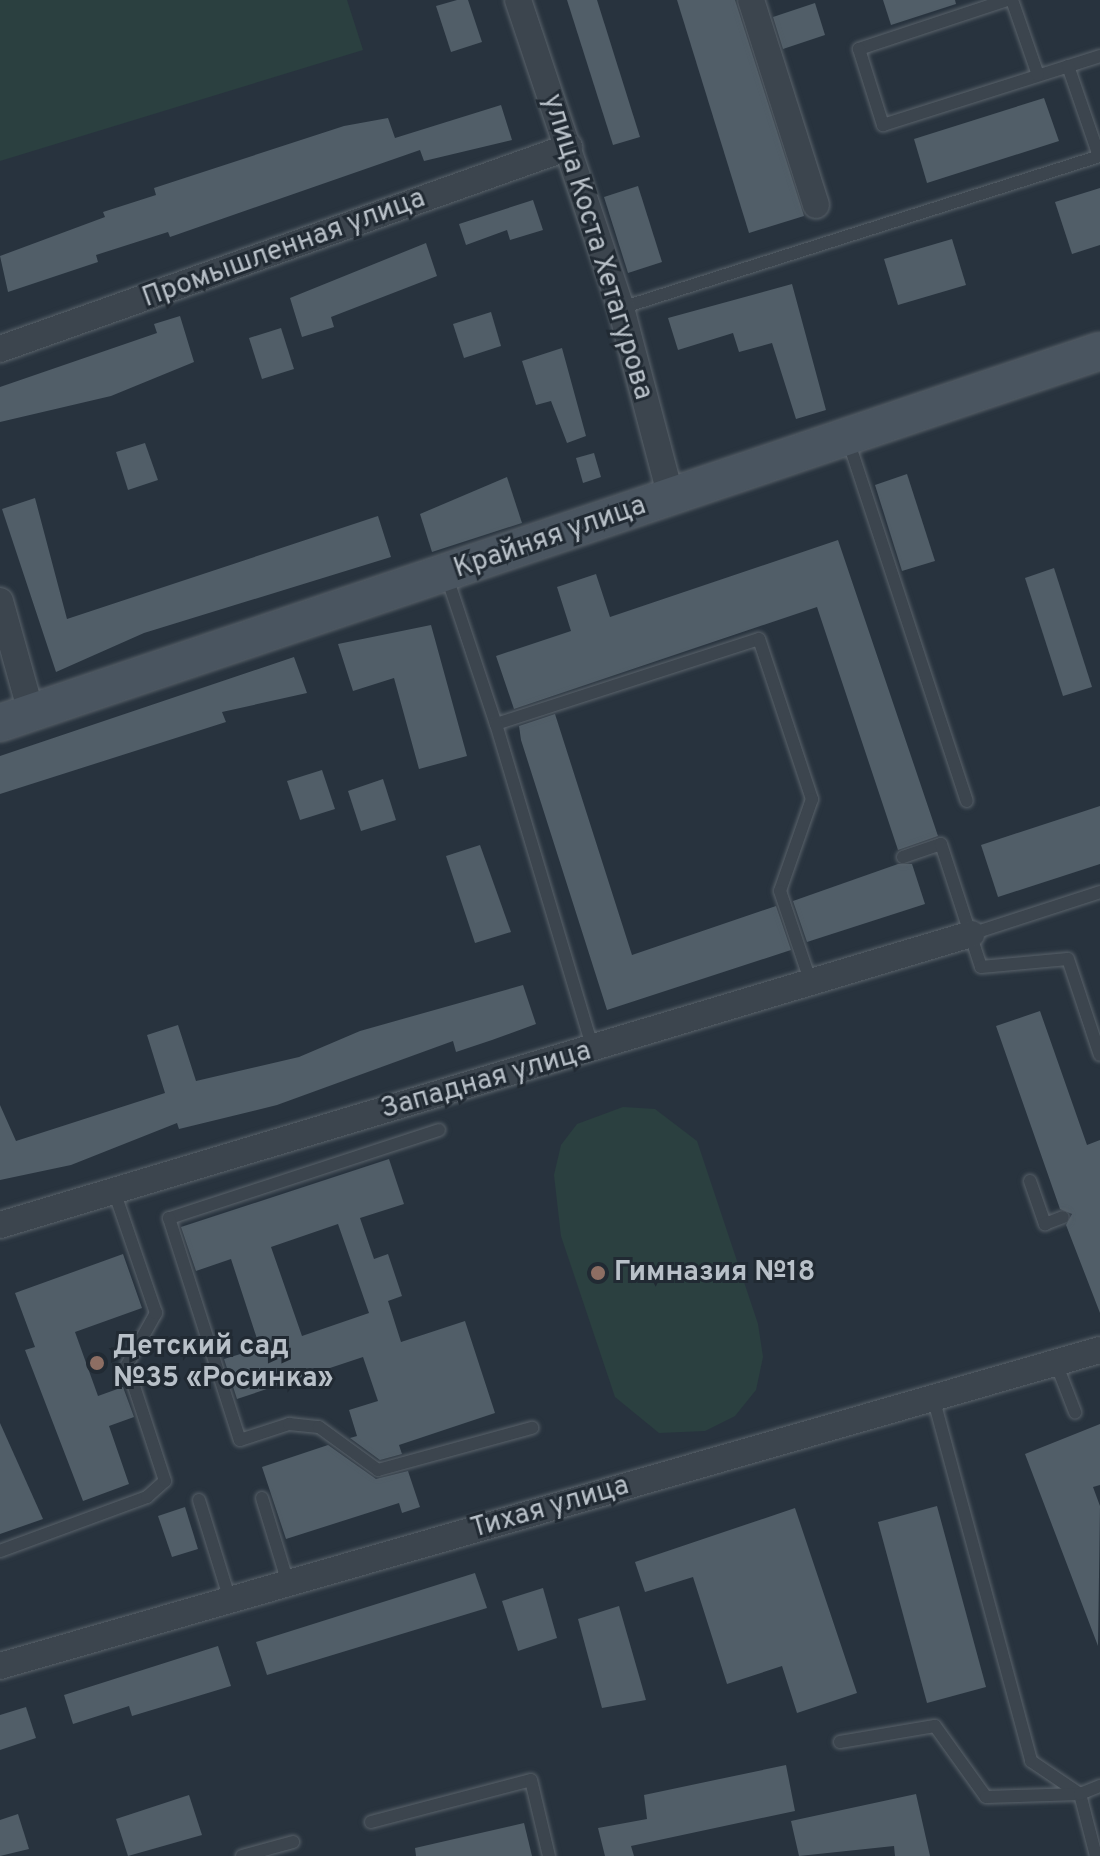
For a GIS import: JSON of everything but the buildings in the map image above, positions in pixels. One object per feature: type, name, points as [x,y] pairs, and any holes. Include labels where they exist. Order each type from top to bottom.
[{"type":"street","name":"улица Коста Хетагурова","points":[[518,0],[621,308],[671,497]]},
{"type":"street","points":[[751,0],[816,205]]},
{"type":"street","name":"Промышленная улица","points":[[0,349],[569,147]]},
{"type":"street","name":"Крайняя улица","points":[[15,718],[1100,351]]},
{"type":"street","points":[[0,601],[15,718]]},
{"type":"street","name":"Западная улица","points":[[0,1225],[593,1050],[971,934]]},
{"type":"street","name":"Тихая улица","points":[[0,1666],[1100,1350]]},
{"type":"lane","points":[[1038,75],[1010,0],[859,49],[883,125],[1100,56]]},
{"type":"lane","points":[[621,308],[1099,156],[1068,66]]},
{"type":"lane","points":[[847,437],[967,801]]},
{"type":"lane","points":[[446,574],[496,724],[593,1050]]},
{"type":"lane","points":[[496,724],[759,639],[812,799],[780,891],[811,983]]},
{"type":"lane","points":[[903,857],[941,844],[981,967],[1068,959],[1100,1055]]},
{"type":"lane","points":[[971,934],[1100,892]]},
{"type":"lane","points":[[439,1130],[169,1218],[240,1440],[289,1424],[319,1427],[378,1470],[532,1428]]},
{"type":"lane","points":[[1030,1181],[1045,1224],[1063,1217]]},
{"type":"lane","points":[[0,1551],[147,1497],[165,1481],[127,1365],[156,1315],[114,1191]]},
{"type":"lane","points":[[1056,1362],[1075,1412]]},
{"type":"lane","points":[[933,1397],[1031,1761],[1080,1794],[1096,1856]]},
{"type":"lane","points":[[262,1498],[288,1583]]},
{"type":"lane","points":[[199,1500],[230,1600]]},
{"type":"lane","points":[[840,1742],[935,1726],[986,1797],[1080,1794],[1100,1786]]},
{"type":"lane","points":[[371,1822],[531,1780],[549,1856]]},
{"type":"lane","points":[[242,1856],[293,1842]]},
{"type":"green space","points":[[0,0],[347,0],[363,50],[0,161]]},
{"type":"green space","points":[[623,1107],[655,1109],[697,1141],[758,1324],[763,1357],[756,1390],[735,1416],[705,1431],[659,1433],[615,1397],[561,1236],[554,1175],[561,1145],[577,1124]]},
{"type":"place","name":"Гимназия №18","points":[[598,1273]]},
{"type":"place","name":"Детский сад №35 «Росинка»","points":[[97,1363]]}]
